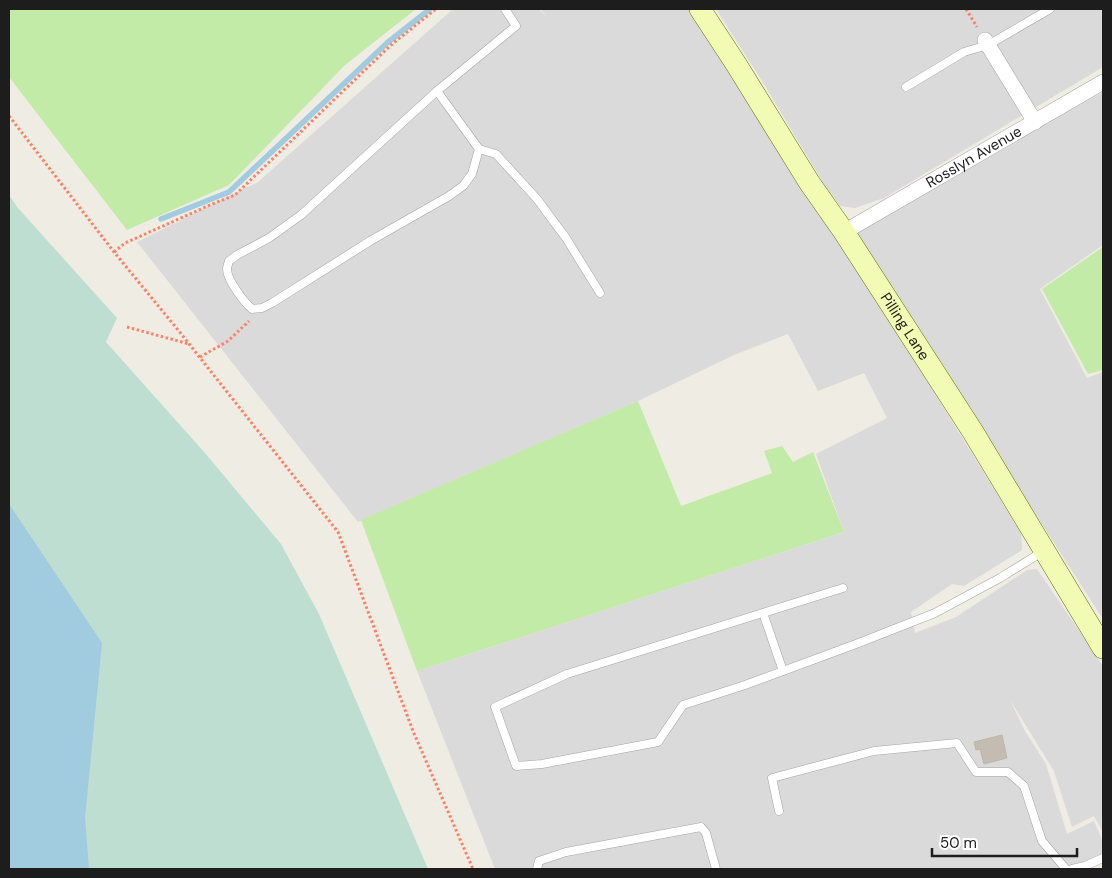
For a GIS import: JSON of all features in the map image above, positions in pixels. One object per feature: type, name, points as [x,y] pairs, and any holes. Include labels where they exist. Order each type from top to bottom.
[{"type":"street","name":"Pilling Lane","points":[[700,9],[809,182],[844,232],[972,432],[1103,648]]},
{"type":"street","points":[[987,43],[1035,122]]},
{"type":"street","name":"Rosslyn Avenue","points":[[844,232],[1103,82]]},
{"type":"lane","points":[[479,149],[472,174],[464,186],[370,241],[272,303],[262,308],[252,309],[244,301],[230,278],[227,270],[229,261],[269,238],[301,216],[437,91],[516,26],[505,9]]},
{"type":"lane","points":[[906,87],[964,52],[987,43],[1050,9]]},
{"type":"lane","points":[[437,91],[479,149],[496,154],[537,199],[566,238],[600,293]]},
{"type":"lane","points":[[843,588],[567,674],[494,707],[516,766],[542,764],[658,742],[683,705],[745,685],[935,613],[1000,578],[1044,550]]},
{"type":"lane","points":[[763,613],[783,671]]},
{"type":"lane","points":[[778,811],[772,778],[874,751],[957,743],[976,772],[1008,772],[1024,786],[1042,841],[1066,869]]},
{"type":"lane","points":[[537,869],[539,861],[566,852],[700,827],[706,833],[716,869]]},
{"type":"lane","points":[[1072,869],[1086,866],[1103,858]]},
{"type":"path","points":[[114,252],[125,244],[235,195],[391,45],[436,9]]},
{"type":"path","points":[[9,116],[114,252],[190,344],[338,532],[413,731],[473,869]]},
{"type":"path","points":[[200,357],[228,342],[262,308]]},
{"type":"path","points":[[127,327],[190,344]]},
{"type":"shaded area","points":[[453,9],[538,9],[548,17],[540,9],[689,9],[845,248],[1021,533],[1022,550],[964,586],[952,584],[911,612],[915,633],[956,617],[1027,570],[1037,569],[1103,666],[1103,832],[1094,816],[1072,827],[1054,771],[1010,700],[1025,731],[1046,764],[1067,834],[1094,821],[1103,842],[1103,862],[1089,869],[495,869],[417,671],[844,532],[816,454],[887,418],[864,373],[818,391],[788,334],[734,355],[638,401],[358,522],[137,242],[258,182]]},
{"type":"shaded area","points":[[716,9],[1103,9],[1103,67],[884,198],[855,208],[840,206],[825,186],[764,84]]},
{"type":"shaded area","points":[[1103,92],[1103,245],[1040,289],[1087,378],[1103,372],[1103,619],[855,234]]},
{"type":"green space","points":[[9,9],[416,9],[345,65],[229,185],[127,230],[9,77]]},
{"type":"green space","points":[[9,195],[18,208],[117,318],[106,342],[205,453],[281,544],[319,614],[428,869],[9,869]]},
{"type":"green space","points":[[1103,247],[1103,370],[1088,374],[1042,289]]},
{"type":"green space","points":[[638,401],[681,506],[772,473],[764,451],[782,446],[793,462],[813,452],[844,532],[417,671],[361,520]]},
{"type":"water","points":[[9,504],[102,643],[85,818],[89,869],[9,869]]},
{"type":"building","points":[[1002,735],[1007,758],[984,764],[980,749],[976,750],[974,742]]},
{"type":"waterway","points":[[161,219],[229,192],[387,43],[430,9]]}]
